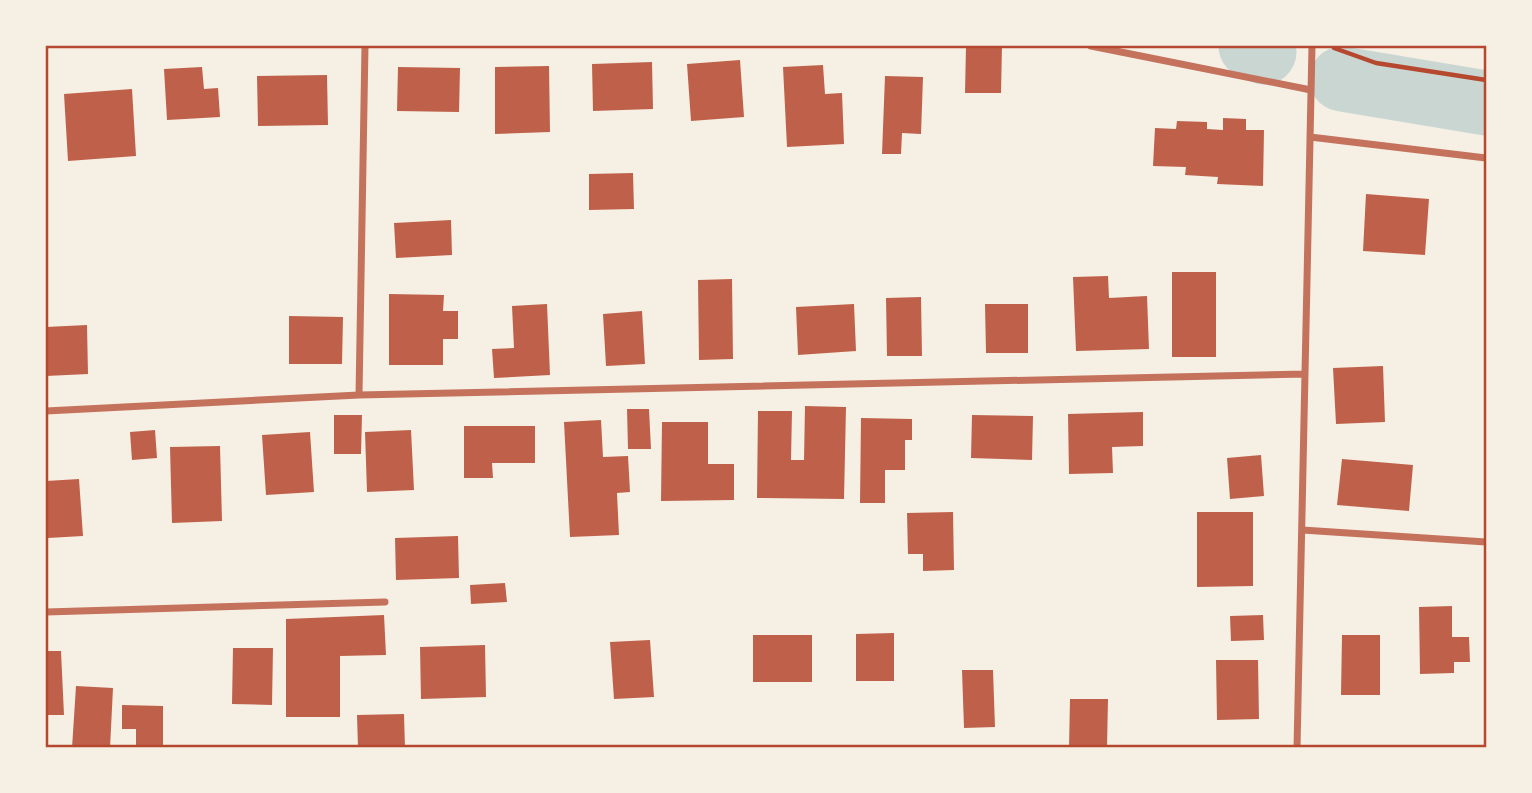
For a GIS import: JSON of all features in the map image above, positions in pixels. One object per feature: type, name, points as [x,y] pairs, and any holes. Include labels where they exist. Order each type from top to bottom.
[{"type":"street","points":[[359,395],[365,46]]},
{"type":"street","points":[[1091,46],[1311,90]]},
{"type":"street","points":[[1297,747],[1312,46]]},
{"type":"street","points":[[1310,137],[1486,158]]},
{"type":"street","points":[[46,411],[359,395],[1305,374]]},
{"type":"street","points":[[1302,530],[1486,542]]},
{"type":"street","points":[[46,612],[385,602]]},
{"type":"path","points":[[1329,46],[1376,64],[1486,80]]},
{"type":"building","points":[[966,46],[1002,46],[1001,93],[965,93]]},
{"type":"building","points":[[740,60],[744,117],[691,121],[687,64]]},
{"type":"building","points":[[652,62],[653,109],[593,111],[592,64]]},
{"type":"building","points":[[823,65],[825,94],[842,93],[844,144],[787,147],[783,67]]},
{"type":"building","points":[[549,66],[550,132],[495,134],[495,67]]},
{"type":"building","points":[[202,67],[204,89],[218,88],[220,117],[167,120],[164,69]]},
{"type":"building","points":[[398,67],[460,68],[459,112],[397,111]]},
{"type":"building","points":[[327,75],[328,125],[258,126],[257,76]]},
{"type":"building","points":[[885,76],[923,77],[921,134],[902,133],[901,154],[882,154]]},
{"type":"building","points":[[132,89],[136,156],[68,161],[64,94]]},
{"type":"building","points":[[1223,118],[1246,119],[1246,130],[1264,130],[1263,186],[1217,184],[1218,177],[1185,175],[1186,167],[1153,166],[1155,128],[1176,129],[1177,121],[1207,122],[1207,129],[1223,130]]},
{"type":"building","points":[[633,173],[634,209],[589,210],[589,174]]},
{"type":"building","points":[[1366,194],[1429,199],[1425,255],[1363,251]]},
{"type":"building","points":[[451,220],[452,255],[396,258],[394,223]]},
{"type":"building","points":[[1172,272],[1216,272],[1216,357],[1172,357]]},
{"type":"building","points":[[1108,276],[1109,298],[1147,296],[1149,349],[1076,351],[1073,277]]},
{"type":"building","points":[[732,279],[733,359],[699,360],[698,280]]},
{"type":"building","points":[[389,294],[444,295],[443,311],[458,311],[458,339],[443,339],[443,365],[389,365]]},
{"type":"building","points":[[921,297],[922,356],[887,356],[886,298]]},
{"type":"building","points":[[547,304],[550,375],[494,378],[492,349],[514,348],[512,306]]},
{"type":"building","points":[[854,304],[856,351],[798,355],[796,307]]},
{"type":"building","points":[[985,304],[1028,304],[1028,353],[986,353]]},
{"type":"building","points":[[642,311],[645,364],[606,366],[603,314]]},
{"type":"building","points":[[289,316],[343,317],[342,364],[289,364]]},
{"type":"building","points":[[87,325],[88,374],[46,376],[46,327]]},
{"type":"building","points":[[1383,366],[1385,422],[1336,424],[1333,368]]},
{"type":"building","points":[[805,406],[846,407],[844,499],[757,498],[758,411],[792,411],[791,460],[804,460]]},
{"type":"building","points":[[627,409],[649,409],[651,449],[628,449]]},
{"type":"building","points":[[1143,412],[1143,446],[1112,447],[1113,473],[1069,474],[1068,414]]},
{"type":"building","points":[[334,415],[362,415],[361,454],[334,454]]},
{"type":"building","points":[[972,415],[1033,416],[1032,460],[971,458]]},
{"type":"building","points":[[861,418],[912,419],[912,440],[905,440],[905,470],[885,470],[885,503],[860,503]]},
{"type":"building","points":[[601,420],[603,457],[628,456],[630,492],[617,493],[619,535],[570,537],[564,422]]},
{"type":"building","points":[[662,422],[708,422],[708,464],[734,464],[734,500],[661,501]]},
{"type":"building","points":[[464,426],[535,426],[535,463],[492,463],[493,478],[464,478]]},
{"type":"building","points":[[155,430],[157,458],[132,460],[130,432]]},
{"type":"building","points":[[411,430],[414,490],[367,492],[365,432]]},
{"type":"building","points":[[310,432],[314,492],[266,495],[262,435]]},
{"type":"building","points":[[220,446],[222,521],[172,523],[170,447]]},
{"type":"building","points":[[1261,455],[1264,496],[1230,499],[1227,458]]},
{"type":"building","points":[[1342,459],[1413,465],[1409,511],[1337,505]]},
{"type":"building","points":[[79,479],[83,536],[48,538],[46,481]]},
{"type":"building","points":[[953,512],[954,570],[923,571],[923,554],[908,554],[907,513]]},
{"type":"building","points":[[1197,512],[1253,512],[1253,586],[1197,587]]},
{"type":"building","points":[[458,536],[459,578],[396,580],[395,538]]},
{"type":"building","points":[[505,583],[507,602],[471,604],[470,585]]},
{"type":"building","points":[[1452,606],[1452,637],[1469,637],[1470,662],[1454,662],[1454,673],[1420,674],[1419,607]]},
{"type":"building","points":[[384,615],[386,655],[340,656],[340,717],[286,717],[286,619]]},
{"type":"building","points":[[1263,615],[1264,640],[1231,641],[1230,616]]},
{"type":"building","points":[[894,633],[894,681],[856,681],[856,634]]},
{"type":"building","points":[[753,635],[812,635],[812,682],[753,682]]},
{"type":"building","points":[[1342,635],[1380,635],[1380,695],[1341,695]]},
{"type":"building","points":[[650,640],[654,697],[614,699],[610,642]]},
{"type":"building","points":[[485,645],[486,697],[421,699],[420,647]]},
{"type":"building","points":[[233,648],[273,648],[272,705],[232,704]]},
{"type":"building","points":[[46,651],[61,651],[64,715],[46,715]]},
{"type":"building","points":[[1216,660],[1258,660],[1259,719],[1217,720]]},
{"type":"building","points":[[962,670],[993,670],[995,727],[964,728]]},
{"type":"building","points":[[76,686],[113,688],[110,748],[72,748]]},
{"type":"building","points":[[1070,699],[1108,699],[1107,748],[1069,748]]},
{"type":"building","points":[[122,705],[163,706],[163,748],[136,748],[136,729],[122,729]]},
{"type":"building","points":[[404,714],[405,748],[358,748],[357,715]]},
{"type":"waterway","points":[[1251,46],[1264,52]]},
{"type":"waterway","points":[[1342,79],[1486,103]]}]
